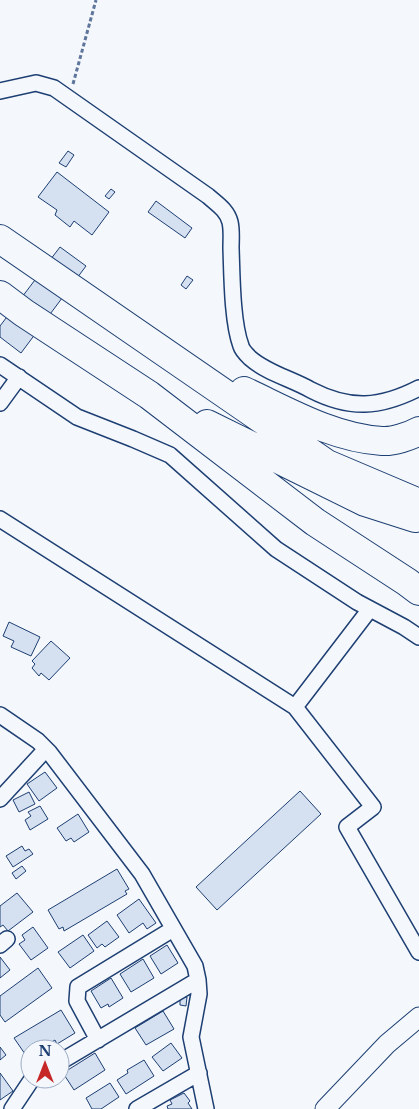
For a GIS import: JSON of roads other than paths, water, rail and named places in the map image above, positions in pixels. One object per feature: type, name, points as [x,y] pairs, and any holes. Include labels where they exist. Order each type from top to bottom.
[{"type":"highway","points":[[0,239],[327,464],[419,503]]},
{"type":"highway","points":[[0,295],[149,396],[315,522],[419,591]]},
{"type":"highway","points":[[172,357],[286,411],[342,434],[384,442],[419,431]]},
{"type":"highway","points":[[149,396],[364,502],[419,519]]},
{"type":"street","points":[[0,91],[36,83],[54,88],[208,196],[226,212],[230,222],[232,273],[241,348],[251,359],[267,369],[324,396],[359,405],[379,404],[401,398],[419,388]]},
{"type":"street","points":[[0,365],[77,417],[170,455],[276,549],[370,609],[419,637]]},
{"type":"street","points":[[0,403],[19,377]]},
{"type":"street","points":[[0,520],[295,707],[373,807],[347,827],[419,952]]},
{"type":"street","points":[[295,707],[370,609]]},
{"type":"street","points":[[0,715],[38,741],[46,749],[142,874],[195,966],[199,994],[191,1037],[206,1109]]},
{"type":"street","points":[[0,799],[46,749]]},
{"type":"street","points":[[98,1040],[77,1001],[78,987],[173,929]]},
{"type":"street","points":[[70,1056],[198,980]]},
{"type":"street","points":[[325,1109],[387,1044],[419,1017]]},
{"type":"street","points":[[137,1109],[199,1073]]},
{"type":"street","points":[[12,1109],[25,1089]]}]
